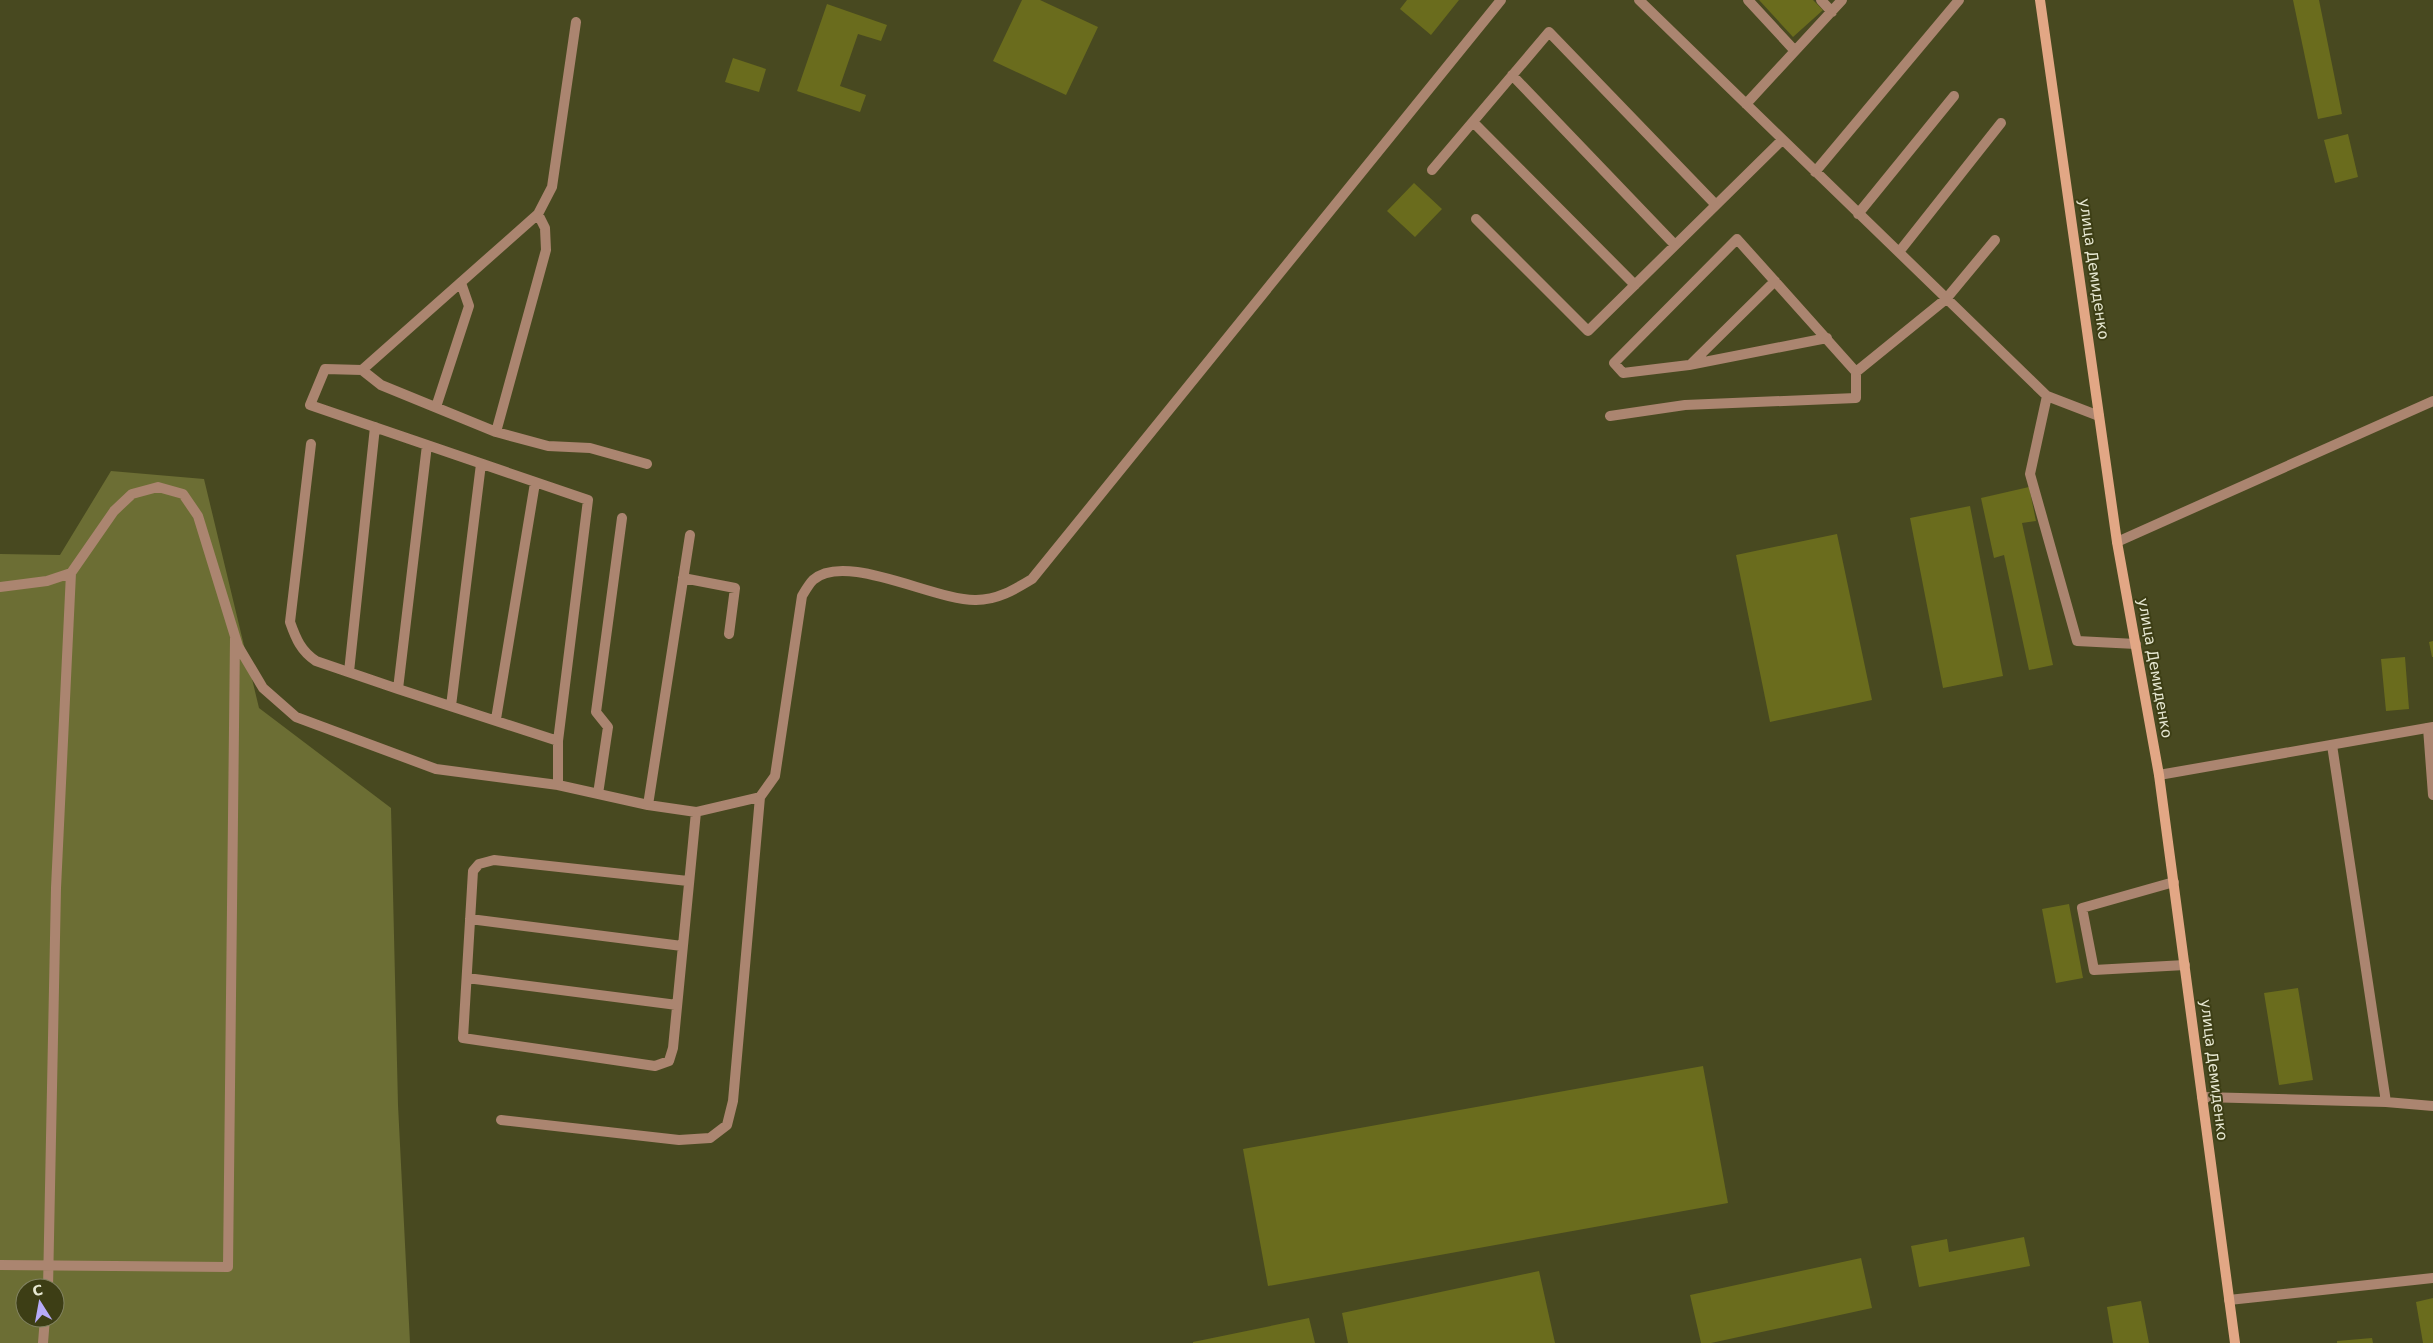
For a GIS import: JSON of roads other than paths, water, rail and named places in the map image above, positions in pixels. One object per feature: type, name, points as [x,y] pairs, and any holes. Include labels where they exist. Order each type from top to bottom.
[{"type":"main road","name":"улица Демиденко","points":[[2040,0],[2117,542],[2159,775],[2235,1343]]},
{"type":"street","points":[[500,1120],[679,1140],[710,1138],[727,1125],[733,1101],[760,797],[775,776],[802,596],[813,579],[832,572],[852,570],[950,596],[975,600],[1006,594],[1032,579],[1501,0]]},
{"type":"street","points":[[1639,0],[2047,396],[2099,416]]},
{"type":"street","points":[[1748,0],[1795,51]]},
{"type":"street","points":[[1821,0],[1832,12]]},
{"type":"street","points":[[1746,104],[1842,0]]},
{"type":"street","points":[[1815,172],[1959,0]]},
{"type":"street","points":[[362,370],[538,214],[552,187],[576,22]]},
{"type":"street","points":[[1432,170],[1549,32],[1716,205]]},
{"type":"street","points":[[1512,75],[1675,245]]},
{"type":"street","points":[[1858,214],[1954,96]]},
{"type":"street","points":[[1473,122],[1635,285]]},
{"type":"street","points":[[1898,252],[2001,123]]},
{"type":"street","points":[[1476,219],[1588,331],[1782,140]]},
{"type":"street","points":[[496,432],[546,250],[545,228],[538,214]]},
{"type":"street","points":[[1610,416],[1685,405],[1856,398],[1856,372],[1827,338],[1737,239],[1614,362],[1623,373],[1689,365],[1827,338]]},
{"type":"street","points":[[1856,372],[1946,299],[1996,240]]},
{"type":"street","points":[[1689,365],[1775,280]]},
{"type":"street","points":[[436,407],[469,306],[461,283]]},
{"type":"street","points":[[558,785],[558,741],[588,500],[310,406],[324,369],[362,370],[381,385],[496,432],[548,446],[590,448],[647,464]]},
{"type":"street","points":[[2047,396],[2030,474],[2077,641],[2136,644]]},
{"type":"street","points":[[2117,542],[2433,401]]},
{"type":"street","points":[[349,672],[375,428]]},
{"type":"street","points":[[311,444],[290,622],[305,654],[316,661],[398,690],[496,719],[558,741]]},
{"type":"street","points":[[398,690],[426,445]]},
{"type":"street","points":[[451,706],[481,464]]},
{"type":"street","points":[[496,719],[535,483]]},
{"type":"street","points":[[48,1278],[56,888],[71,573],[114,511],[132,494],[158,487],[183,494],[198,516],[235,638],[263,688],[296,717],[436,769],[558,785],[648,805],[696,812],[760,797]]},
{"type":"street","points":[[598,794],[608,727],[596,712],[622,518]]},
{"type":"street","points":[[648,805],[690,535]]},
{"type":"street","points":[[0,587],[47,581],[71,573]]},
{"type":"street","points":[[684,578],[735,588],[729,634]]},
{"type":"street","points":[[0,1265],[228,1268],[235,638]]},
{"type":"street","points":[[2159,775],[2430,727],[2433,795]]},
{"type":"street","points":[[2332,744],[2386,1102]]},
{"type":"street","points":[[688,880],[494,860],[480,864],[473,871],[463,1038],[655,1066],[669,1061],[673,1048],[696,812]]},
{"type":"street","points":[[2174,882],[2082,908],[2094,970],[2185,965]]},
{"type":"street","points":[[470,919],[682,946]]},
{"type":"street","points":[[467,978],[677,1005]]},
{"type":"street","points":[[2202,1096],[2386,1102],[2433,1106]]},
{"type":"street","points":[[2230,1300],[2433,1278]]},
{"type":"street","points":[[43,1343],[44,1328]]}]
